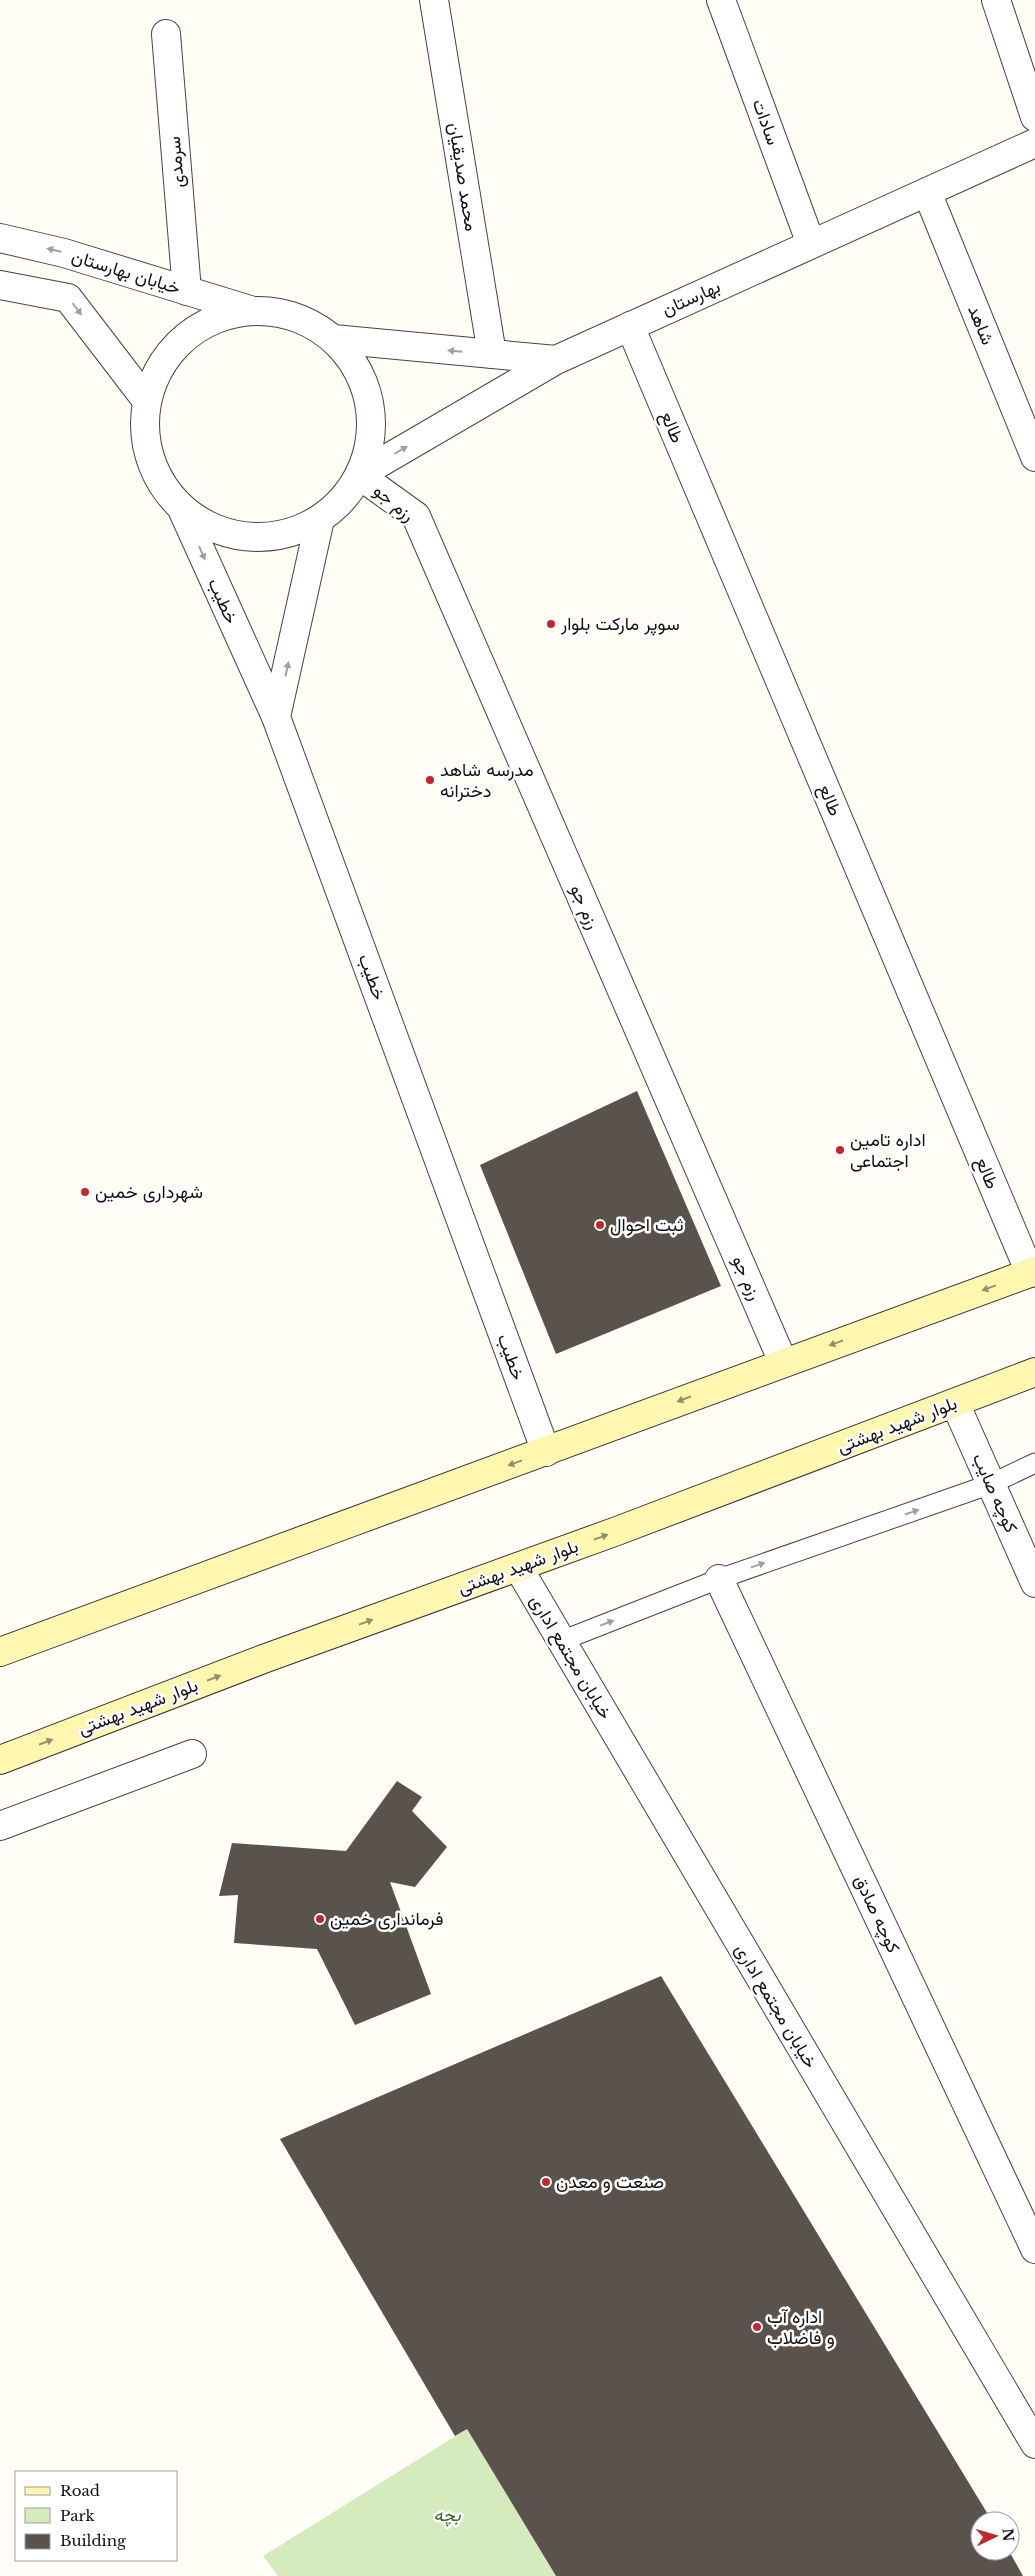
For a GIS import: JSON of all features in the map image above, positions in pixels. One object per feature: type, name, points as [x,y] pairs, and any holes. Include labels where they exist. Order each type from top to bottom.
[{"type":"main road","points":[[0,1652],[546,1452],[783,1362],[1032,1272]]},
{"type":"main road","name":"بلوار شهید بهشتی","points":[[0,1760],[266,1658],[518,1567],[1035,1372]]},
{"type":"street","name":"محمد صدیقیان","points":[[434,0],[492,354]]},
{"type":"street","name":"سادات","points":[[721,0],[811,244]]},
{"type":"street","points":[[996,0],[1035,117]]},
{"type":"street","name":"سرمدی","points":[[166,34],[187,291]]},
{"type":"street","name":"بهارستان","points":[[359,475],[556,360],[1035,143]]},
{"type":"street","name":"شاهد","points":[[926,192],[1035,457]]},
{"type":"street","name":"خیابان بهارستان","points":[[0,238],[64,253],[251,310]]},
{"type":"street","points":[[0,285],[68,298],[147,401]]},
{"type":"street","points":[[251,310],[280,312],[308,322],[333,339],[352,362],[365,388],[371,418],[368,447],[359,475],[342,500],[320,519],[293,532],[264,538],[235,536],[207,526],[182,509],[163,486],[150,460],[144,430],[147,401],[156,372],[180,342],[195,329],[222,316],[251,310]]},
{"type":"street","name":"طالع","points":[[630,326],[1032,1272]]},
{"type":"street","points":[[333,339],[556,360]]},
{"type":"street","name":"رزم جو","points":[[359,475],[416,516],[783,1362]]},
{"type":"street","name":"خطیب","points":[[182,509],[276,717],[546,1452]]},
{"type":"street","points":[[276,717],[320,519]]},
{"type":"street","name":"کوچه صایب","points":[[955,1403],[1035,1583]]},
{"type":"street","name":"خیابان مجتمع اداری","points":[[518,1567],[1035,2444]]},
{"type":"street","name":"کوچه صادق","points":[[719,1579],[1035,2249]]},
{"type":"street","points":[[0,1826],[192,1754]]},
{"type":"lane","points":[[561,1641],[719,1579],[991,1484],[1035,1463]]},
{"type":"green space","name":"بچه","points":[[467,2429],[556,2576],[278,2576],[263,2556]]},
{"type":"building","name":"ثبت احوال","points":[[637,1091],[721,1286],[556,1354],[480,1165]]},
{"type":"building","name":"فرمانداری خمین","points":[[397,1781],[422,1797],[412,1811],[447,1847],[415,1887],[390,1882],[431,1994],[355,2025],[317,1949],[234,1943],[238,1895],[219,1896],[232,1843],[346,1851]]},
{"type":"building","points":[[661,1976],[986,2511],[970,2511],[970,2561],[1015,2561],[1023,2576],[556,2576],[467,2429],[455,2436],[280,2139]]},
{"type":"place","name":"سوپر مارکت بلوار","points":[[551,624]]},
{"type":"place","name":"مدرسه شاهد دخترانه","points":[[430,780]]},
{"type":"place","name":"اداره تامین اجتماعی","points":[[840,1150]]},
{"type":"place","name":"شهرداری خمین","points":[[85,1192]]},
{"type":"place","name":"ثبت احوال","points":[[600,1225]]},
{"type":"place","name":"فرمانداری خمین","points":[[320,1919]]},
{"type":"place","name":"صنعت و معدن","points":[[546,2182]]},
{"type":"place","name":"اداره آب و فاضلاب","points":[[757,2327]]}]
